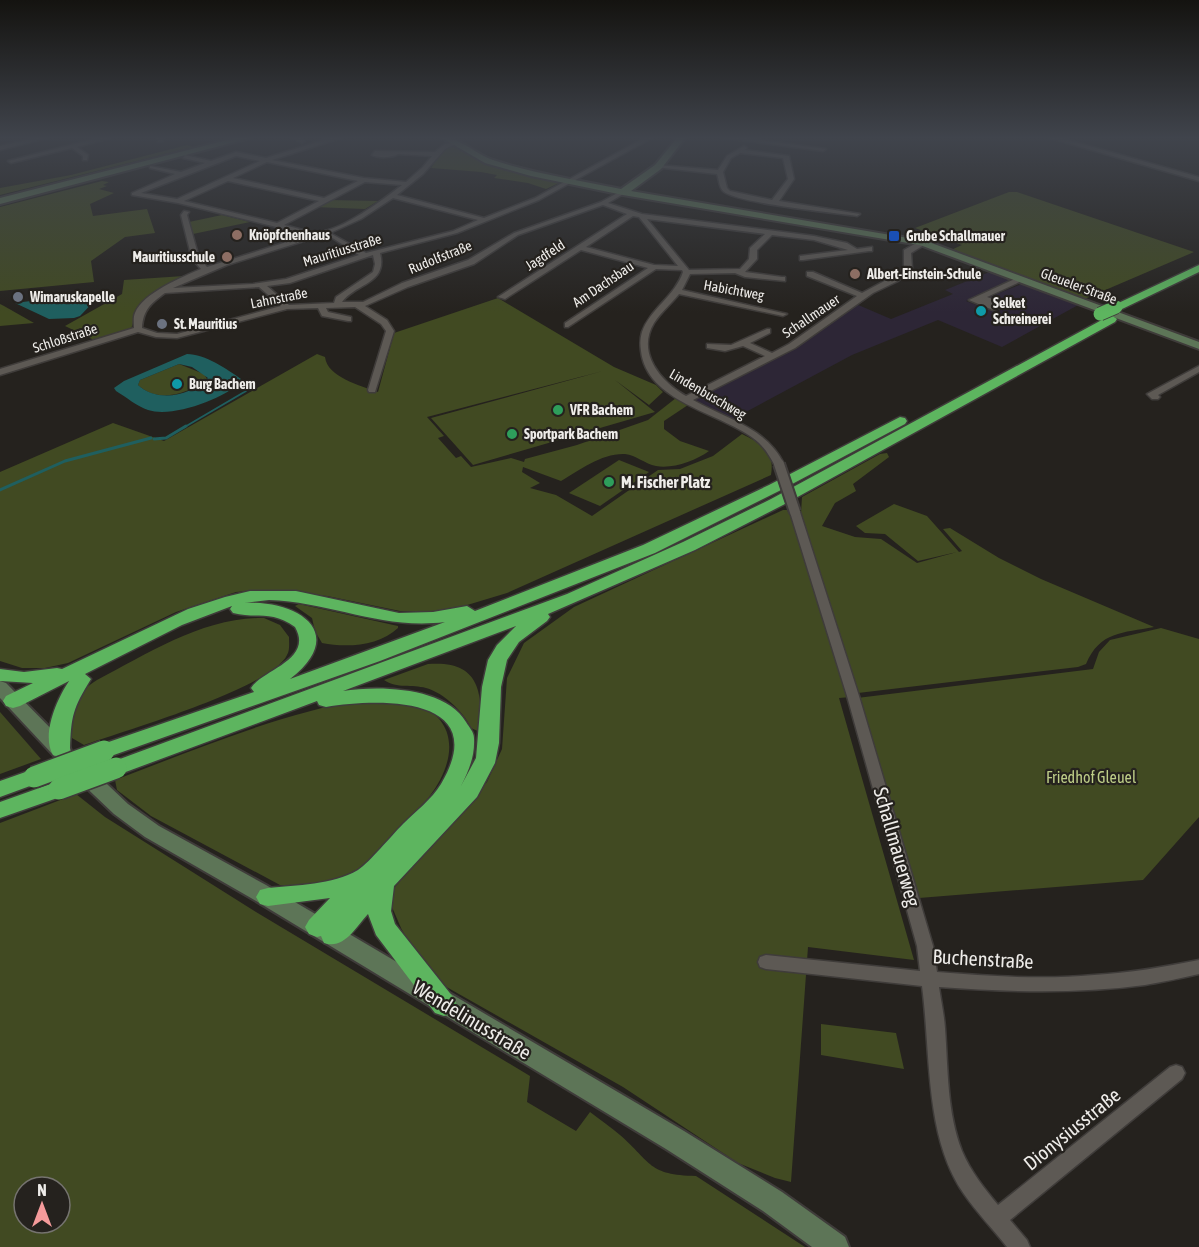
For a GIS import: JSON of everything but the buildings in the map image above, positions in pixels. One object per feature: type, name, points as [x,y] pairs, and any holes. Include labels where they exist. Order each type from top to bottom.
[{"type":"highway","points":[[266,714],[573,598],[689,546],[777,502],[1199,267]]},
{"type":"highway","points":[[208,715],[373,657],[547,591],[649,549],[1116,314],[1199,277]]},
{"type":"highway","points":[[0,675],[24,678],[81,674],[191,615],[243,598],[270,595],[304,598],[378,616],[428,619],[454,616],[547,591]]},
{"type":"highway","points":[[325,932],[376,879],[469,791],[485,763],[491,684],[496,662],[508,642],[530,624],[573,598]]},
{"type":"highway","points":[[0,810],[59,789],[110,760],[208,715],[268,684],[288,672],[301,656],[307,642],[305,631],[298,621],[283,612],[265,608],[225,611],[203,618],[81,674],[11,699]]},
{"type":"highway","points":[[60,750],[61,714],[65,700],[81,674]]},
{"type":"highway","points":[[0,789],[34,777],[110,760],[266,714],[341,696],[375,693],[406,695],[444,709],[458,722],[465,737],[465,756],[459,774],[448,791],[376,879],[322,892],[268,897]]},
{"type":"highway","points":[[376,879],[379,911],[384,928],[444,1005]]},
{"type":"street","points":[[0,200],[15,196]]},
{"type":"street","points":[[147,196],[180,202],[276,226],[333,236],[365,255]]},
{"type":"street","points":[[180,202],[192,196]]},
{"type":"street","points":[[307,196],[324,200]]},
{"type":"street","points":[[276,226],[332,196]]},
{"type":"street","points":[[138,329],[137,323],[146,303],[164,291],[206,270],[342,226],[391,196]]},
{"type":"street","points":[[392,196],[485,220]]},
{"type":"street","name":"Mauritiusstraße","points":[[164,291],[261,285],[297,278],[365,255],[456,232],[541,196]]},
{"type":"street","name":"Rudolfstraße","points":[[358,305],[471,262],[516,234],[603,203],[615,196]]},
{"type":"street","name":"Gleueler Straße","points":[[648,196],[873,232],[923,243],[1199,346]]},
{"type":"street","points":[[747,196],[774,203],[857,214]]},
{"type":"street","points":[[774,203],[779,196]]},
{"type":"street","points":[[603,203],[637,215],[824,240],[856,251]]},
{"type":"street","points":[[186,212],[184,215],[196,259],[206,270]]},
{"type":"street","points":[[637,215],[686,270]]},
{"type":"street","name":"Jagdfeld","points":[[502,297],[579,247],[637,215]]},
{"type":"street","points":[[770,233],[753,250],[753,259],[745,269],[738,272],[746,279],[782,279]]},
{"type":"street","name":"Schallmauer","points":[[686,400],[792,346],[864,296],[905,271],[908,268],[907,252],[923,243]]},
{"type":"street","name":"Am Dachsbau","points":[[579,247],[654,267],[738,272]]},
{"type":"street","points":[[803,258],[869,249]]},
{"type":"street","points":[[337,305],[339,299],[376,273],[379,267],[376,253]]},
{"type":"street","name":"Am Dachsbau","points":[[568,325],[654,267]]},
{"type":"street","name":"Lindenbuschweg","points":[[686,270],[679,292],[650,323],[644,340],[649,368],[655,379],[686,400],[764,442]]},
{"type":"street","name":"Schallmauer","points":[[810,274],[864,296]]},
{"type":"street","name":"Gleueler Straße","points":[[980,297],[1022,279]]},
{"type":"street","points":[[261,285],[287,308]]},
{"type":"street","name":"Habichtweg","points":[[679,292],[783,314]]},
{"type":"street","name":"Lahnstraße","points":[[138,329],[156,335],[177,336],[287,308],[321,304],[358,305]]},
{"type":"street","name":"Lahnstraße","points":[[321,304],[325,314],[348,319]]},
{"type":"street","points":[[358,305],[384,322],[390,331],[372,390]]},
{"type":"street","name":"Schloßstraße","points":[[0,372],[138,329]]},
{"type":"street","name":"Schallmauer","points":[[710,346],[728,350],[767,331]]},
{"type":"street","name":"Schallmauer","points":[[742,343],[772,356]]},
{"type":"street","points":[[1155,397],[1152,394],[1199,369]]},
{"type":"street","name":"Schallmauerweg","points":[[764,442],[779,464],[795,512],[853,696],[915,906],[930,978],[936,1026],[940,1093],[948,1137],[955,1157],[970,1186],[1020,1247]]},
{"type":"street","name":"Wendelinusstraße","points":[[11,699],[107,797],[134,819],[177,847],[268,897],[444,1005],[687,1147],[796,1217],[835,1247]]},
{"type":"street","name":"Buchenstraße","points":[[766,962],[983,983],[1089,982],[1131,979],[1199,967]]},
{"type":"street","name":"Dionysiusstraße","points":[[996,1219],[1176,1073]]},
{"type":"shaded area","points":[[992,271],[1006,276],[1009,281],[966,301],[996,312],[1010,306],[989,297],[1022,284],[1080,304],[1002,347],[938,320],[852,355],[731,420],[693,399],[801,343],[856,304],[891,319],[953,294],[945,290]]},
{"type":"green space","points":[[42,196],[107,196],[90,204],[93,216],[147,209],[155,233],[125,237],[91,261],[94,282],[0,291],[0,207]]},
{"type":"green space","points":[[998,196],[1029,196],[1194,252],[1082,300],[951,250],[962,245],[915,228]]},
{"type":"green space","points":[[328,200],[378,201],[365,209],[314,207]]},
{"type":"green space","points":[[222,215],[250,222],[193,234],[189,222]]},
{"type":"green space","points":[[186,277],[144,300],[138,308],[131,329],[94,340],[65,326],[122,294],[124,280]]},
{"type":"green space","points":[[498,298],[614,367],[656,385],[663,392],[649,405],[615,380],[655,412],[473,465],[431,418],[603,371],[427,417],[444,436],[438,438],[456,458],[461,456],[471,467],[511,458],[524,462],[525,459],[577,445],[648,420],[676,398],[688,405],[664,421],[664,429],[680,441],[709,451],[703,455],[691,461],[663,467],[629,455],[616,454],[592,463],[561,481],[523,467],[522,472],[540,483],[530,488],[556,495],[592,516],[658,470],[680,469],[713,456],[742,434],[766,449],[771,459],[771,475],[507,593],[444,612],[400,611],[327,596],[258,590],[236,592],[176,612],[68,663],[45,668],[22,668],[0,661],[0,472],[113,423],[164,441],[317,354],[325,357],[332,370],[346,380],[378,392],[394,333]]},
{"type":"green space","points":[[0,304],[4,306],[34,323],[0,326]]},
{"type":"green space","points":[[179,364],[204,374],[207,379],[191,389],[172,395],[154,394],[138,385],[140,380]]},
{"type":"green space","points":[[887,453],[889,457],[853,484],[856,491],[835,503],[822,526],[855,537],[881,539],[917,563],[957,552],[918,561],[885,534],[865,533],[856,526],[894,504],[927,516],[959,552],[962,551],[943,529],[950,528],[999,558],[1041,579],[1154,627],[1105,639],[1098,645],[1086,664],[1078,667],[858,693],[801,513],[802,497],[880,454]]},
{"type":"green space","name":"M. Fischer Platz","points":[[619,460],[649,472],[600,506],[569,493]]},
{"type":"green space","points":[[787,510],[790,515],[851,697],[839,698],[914,960],[808,947],[791,1182],[738,1163],[623,1087],[443,985],[413,950],[392,907],[394,888],[487,782],[502,749],[507,678],[524,643],[574,607]]},
{"type":"green space","points":[[299,604],[398,626],[398,628],[382,639],[362,644],[322,643],[315,631],[312,618],[295,606]]},
{"type":"green space","points":[[264,618],[280,625],[289,637],[287,655],[276,668],[226,694],[161,719],[84,745],[72,738],[71,720],[75,704],[83,691],[97,680],[157,648],[199,630],[220,623]]},
{"type":"green space","name":"Friedhof Gleuel","points":[[1161,628],[1199,639],[1199,817],[1143,880],[919,898],[857,698],[1093,669],[1099,652],[1110,640]]},
{"type":"green space","points":[[428,664],[445,664],[458,667],[468,673],[478,691],[480,732],[471,728],[458,710],[433,690],[389,683],[384,680]]},
{"type":"green space","points":[[365,699],[415,703],[433,713],[442,723],[448,735],[448,760],[437,785],[421,806],[363,865],[334,882],[308,886],[280,885],[151,816],[117,790],[115,780],[207,745],[269,723]]},
{"type":"green space","points":[[0,712],[41,759],[0,774]]},
{"type":"green space","points":[[76,794],[105,817],[256,912],[530,1076],[527,1102],[576,1131],[590,1112],[620,1135],[652,1166],[668,1173],[696,1176],[805,1247],[0,1247],[0,823]]},
{"type":"green space","points":[[821,1024],[896,1033],[904,1069],[821,1055]]},
{"type":"water","points":[[93,293],[100,295],[80,316],[74,318],[49,319],[15,303]]},
{"type":"water","points":[[187,354],[208,359],[241,379],[241,382],[233,388],[210,400],[184,409],[158,412],[144,409],[116,391],[114,388],[124,381]],"holes":[[[179,364],[192,367],[208,378],[183,393],[155,394],[138,385],[140,380]]]},
{"type":"waterway","points":[[183,428],[246,391]]},
{"type":"waterway","points":[[154,439],[166,438],[186,426]]},
{"type":"waterway","points":[[0,490],[65,461],[151,438]]},
{"type":"place","name":"Knöpfchenhaus","points":[[237,235]]},
{"type":"place","name":"Grube Schallmauer","points":[[894,236]]},
{"type":"place","name":"Mauritiusschule","points":[[227,257]]},
{"type":"place","name":"Albert-Einstein-Schule","points":[[855,274]]},
{"type":"place","name":"Wimaruskapelle","points":[[18,297]]},
{"type":"place","name":"Selket Schreinerei","points":[[981,311]]},
{"type":"place","name":"St. Mauritius","points":[[162,324]]},
{"type":"place","name":"Burg Bachem","points":[[177,384]]},
{"type":"place","name":"VFR Bachem","points":[[558,410]]},
{"type":"place","name":"Sportpark Bachem","points":[[512,434]]},
{"type":"place","name":"M. Fischer Platz","points":[[609,482]]}]
